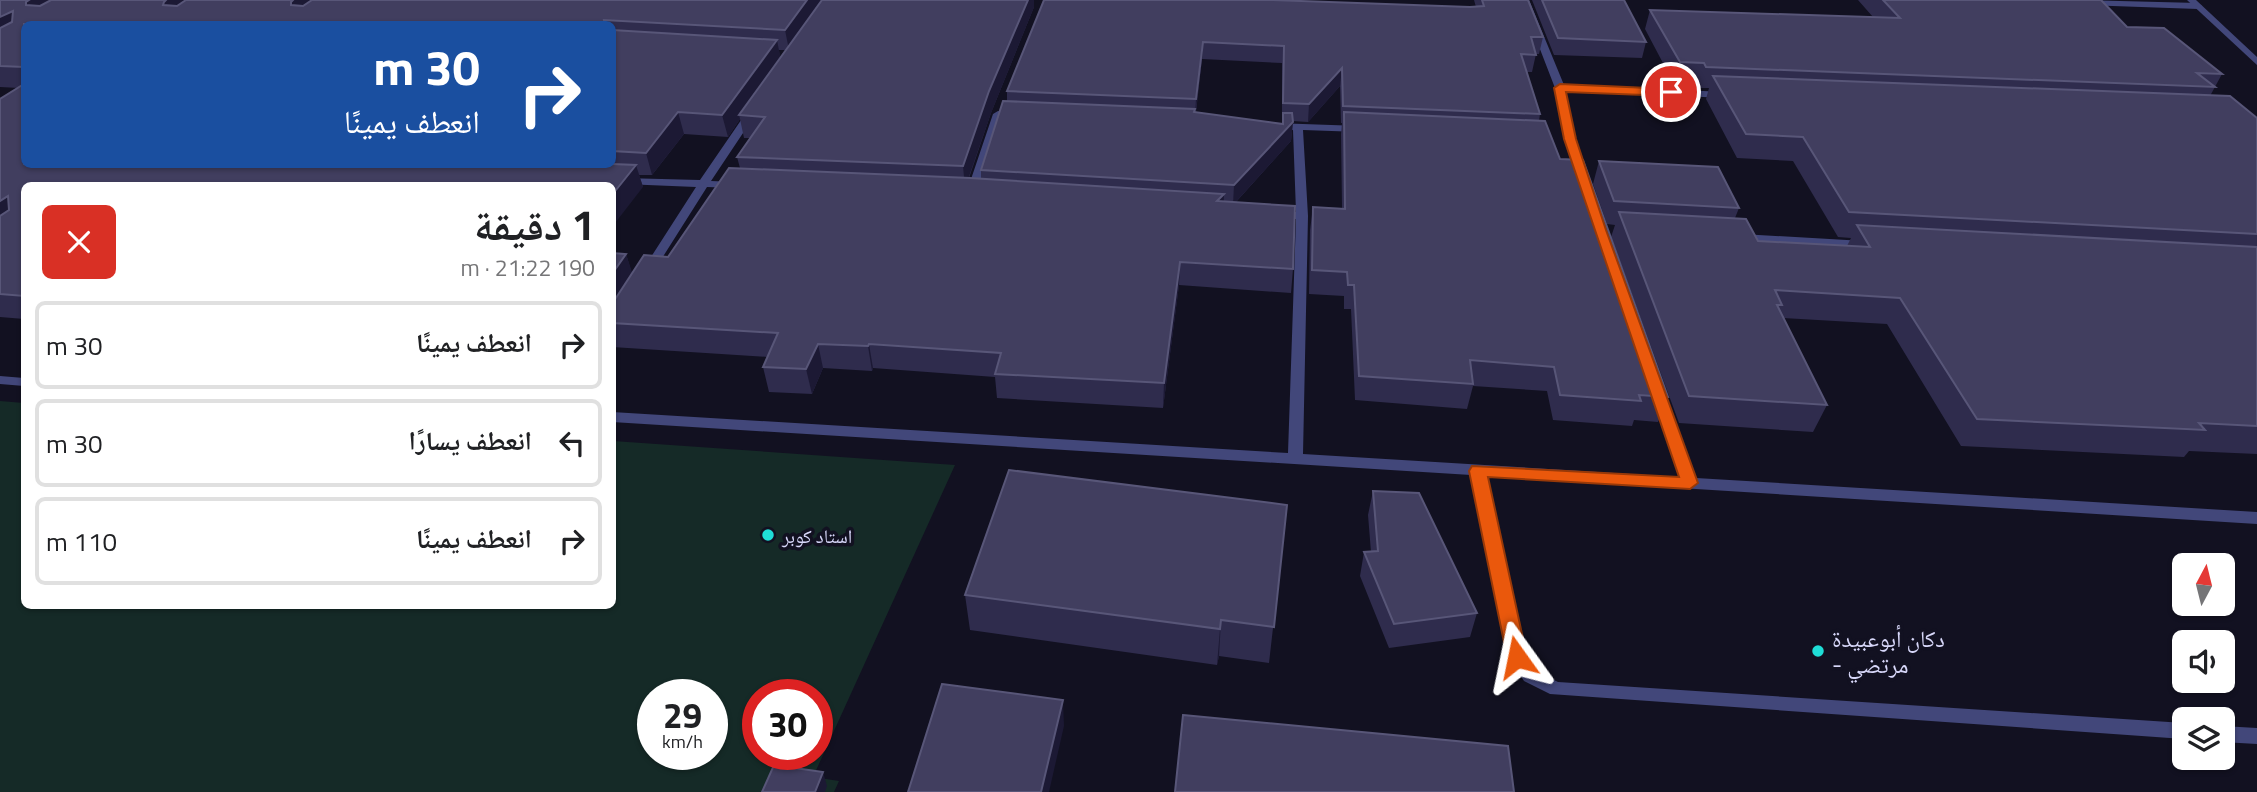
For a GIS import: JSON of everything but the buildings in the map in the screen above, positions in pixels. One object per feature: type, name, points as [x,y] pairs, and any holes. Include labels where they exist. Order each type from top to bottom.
[{"type":"street","points":[[1525,0],[1560,88],[1570,139],[1587,191]]},
{"type":"street","points":[[2079,1],[2194,3],[2257,61]]},
{"type":"street","points":[[1560,88],[1741,95]]},
{"type":"street","points":[[641,282],[703,184],[762,99]]},
{"type":"street","points":[[972,195],[1003,102]]},
{"type":"street","points":[[998,114],[1026,115]]},
{"type":"street","points":[[1258,125],[1366,130]]},
{"type":"street","points":[[1295,459],[1302,216],[1298,127]]},
{"type":"street","points":[[1556,138],[1570,139]]},
{"type":"street","points":[[606,181],[743,185]]},
{"type":"street","points":[[958,194],[985,196]]},
{"type":"street","points":[[1261,214],[1302,216]]},
{"type":"street","points":[[1723,237],[1874,246]]},
{"type":"street","points":[[0,380],[21,382]]},
{"type":"street","points":[[1654,382],[1690,483]]},
{"type":"street","points":[[616,417],[2257,518]]},
{"type":"street","points":[[1478,471],[1517,657],[1530,676],[1556,690],[2172,730]]},
{"type":"street","points":[[2235,735],[2257,736]]},
{"type":"green space","name":"استاد كوبر","points":[[0,401],[21,403],[21,609],[616,609],[616,441],[955,465],[833,733],[833,679],[742,679],[742,770],[816,770],[813,777],[839,781],[834,792],[0,792]]},
{"type":"place","name":"استاد كوبر","points":[[768,535]]},
{"type":"place","name":"دكان أبوعبيدة - مرتضي","points":[[1818,651]]},
{"type":"route","points":[[1517,657],[1478,471],[1690,483],[1570,139],[1560,88],[1671,92]]}]
